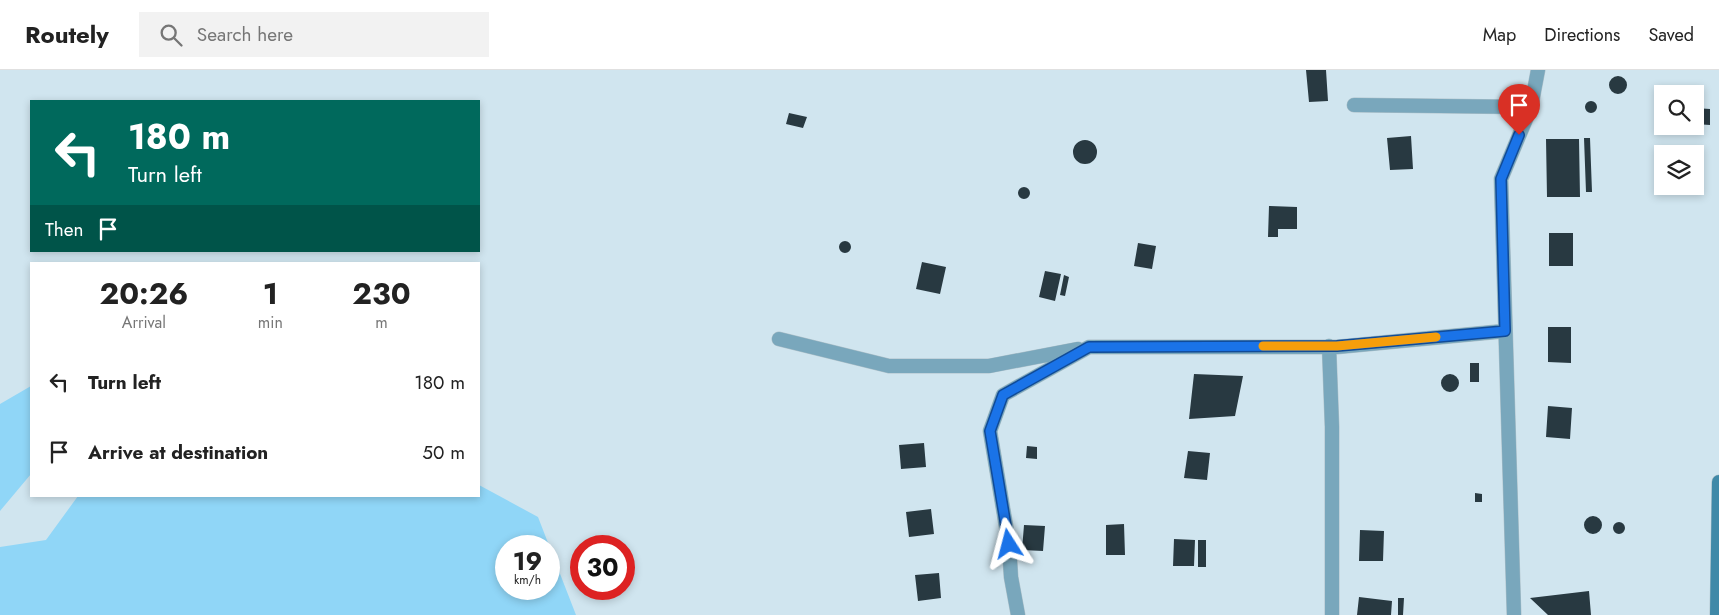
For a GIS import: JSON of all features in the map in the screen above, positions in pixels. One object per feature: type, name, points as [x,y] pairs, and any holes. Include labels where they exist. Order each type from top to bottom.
[{"type":"main road","points":[[1717,615],[1719,482]]},
{"type":"street","points":[[1514,615],[1501,179],[1531,107],[1538,70]]},
{"type":"street","points":[[1354,105],[1531,107]]},
{"type":"street","points":[[779,339],[889,366],[989,366],[1089,347],[1329,346],[1505,331]]},
{"type":"street","points":[[1329,346],[1332,427],[1332,615]]},
{"type":"street","points":[[1018,615],[1011,577],[1009,544],[990,431],[1003,395],[1089,347]]},
{"type":"shaded area","points":[[30,387],[30,475],[0,511],[0,404]]},
{"type":"shaded area","points":[[480,486],[538,517],[545,535],[495,535],[495,600],[560,600],[560,574],[576,615],[0,615],[0,547],[46,540],[77,497],[480,497]]},
{"type":"building","points":[[1306,70],[1326,70],[1328,101],[1309,102]]},
{"type":"building","points":[[1618,76],[1624,79],[1627,85],[1624,91],[1618,94],[1612,91],[1609,85],[1612,79]]},
{"type":"building","points":[[1589,101],[1593,101],[1597,107],[1593,113],[1589,113],[1585,109],[1585,105]]},
{"type":"building","points":[[1704,109],[1710,109],[1710,125],[1704,125]]},
{"type":"building","points":[[789,113],[807,117],[803,128],[786,124]]},
{"type":"building","points":[[1411,136],[1413,169],[1390,170],[1387,138]]},
{"type":"building","points":[[1584,138],[1590,138],[1592,192],[1586,192]]},
{"type":"building","points":[[1546,139],[1579,139],[1580,197],[1547,197]]},
{"type":"building","points":[[1085,140],[1090,141],[1096,147],[1096,157],[1090,163],[1085,164],[1080,163],[1074,157],[1073,152],[1074,147],[1080,141]]},
{"type":"building","points":[[1022,187],[1026,187],[1030,193],[1026,199],[1022,199],[1018,195],[1018,191]]},
{"type":"building","points":[[1269,206],[1297,207],[1297,229],[1278,229],[1278,237],[1268,237]]},
{"type":"building","points":[[1549,233],[1573,233],[1573,266],[1549,266]]},
{"type":"building","points":[[843,241],[847,241],[851,247],[847,253],[843,253],[839,249],[839,245]]},
{"type":"building","points":[[1138,243],[1156,246],[1152,269],[1134,266]]},
{"type":"building","points":[[922,262],[946,267],[940,294],[916,289]]},
{"type":"building","points":[[1045,271],[1061,274],[1055,301],[1039,297]]},
{"type":"building","points":[[1064,275],[1069,277],[1065,296],[1060,295]]},
{"type":"building","points":[[1548,327],[1571,327],[1571,363],[1548,362]]},
{"type":"building","points":[[1470,363],[1479,363],[1479,382],[1470,382]]},
{"type":"building","points":[[1194,374],[1243,376],[1235,416],[1189,419]]},
{"type":"building","points":[[1450,374],[1456,377],[1459,383],[1456,389],[1450,392],[1444,389],[1441,383],[1444,377]]},
{"type":"building","points":[[1548,406],[1572,408],[1570,439],[1546,437]]},
{"type":"building","points":[[924,443],[926,467],[901,469],[899,445]]},
{"type":"building","points":[[1027,446],[1037,447],[1037,459],[1026,458]]},
{"type":"building","points":[[1188,451],[1210,453],[1207,480],[1184,478]]},
{"type":"building","points":[[1475,493],[1482,494],[1482,502],[1475,502]]},
{"type":"building","points":[[931,509],[934,534],[909,537],[906,512]]},
{"type":"building","points":[[1593,516],[1599,519],[1602,525],[1599,531],[1593,534],[1587,531],[1584,525],[1587,519]]},
{"type":"building","points":[[1617,522],[1621,522],[1625,528],[1621,534],[1617,534],[1613,530],[1613,526]]},
{"type":"building","points":[[1124,524],[1125,555],[1106,555],[1106,525]]},
{"type":"building","points":[[1024,525],[1045,526],[1043,551],[1022,550]]},
{"type":"building","points":[[1360,530],[1384,531],[1383,561],[1359,561]]},
{"type":"building","points":[[1174,539],[1195,540],[1194,566],[1173,566]]},
{"type":"building","points":[[1198,540],[1206,540],[1206,567],[1198,567]]},
{"type":"building","points":[[939,573],[941,598],[918,601],[915,575]]},
{"type":"building","points":[[1589,591],[1591,615],[1548,615],[1530,598]]},
{"type":"building","points":[[1359,597],[1392,601],[1391,615],[1357,615]]},
{"type":"building","points":[[1398,598],[1404,598],[1403,615],[1398,615]]},
{"type":"slow traffic","points":[[1263,346],[1337,346],[1436,337]]},
{"type":"route","points":[[1009,544],[990,431],[1003,395],[1089,347],[1337,346],[1505,331],[1501,179],[1519,135]]}]
